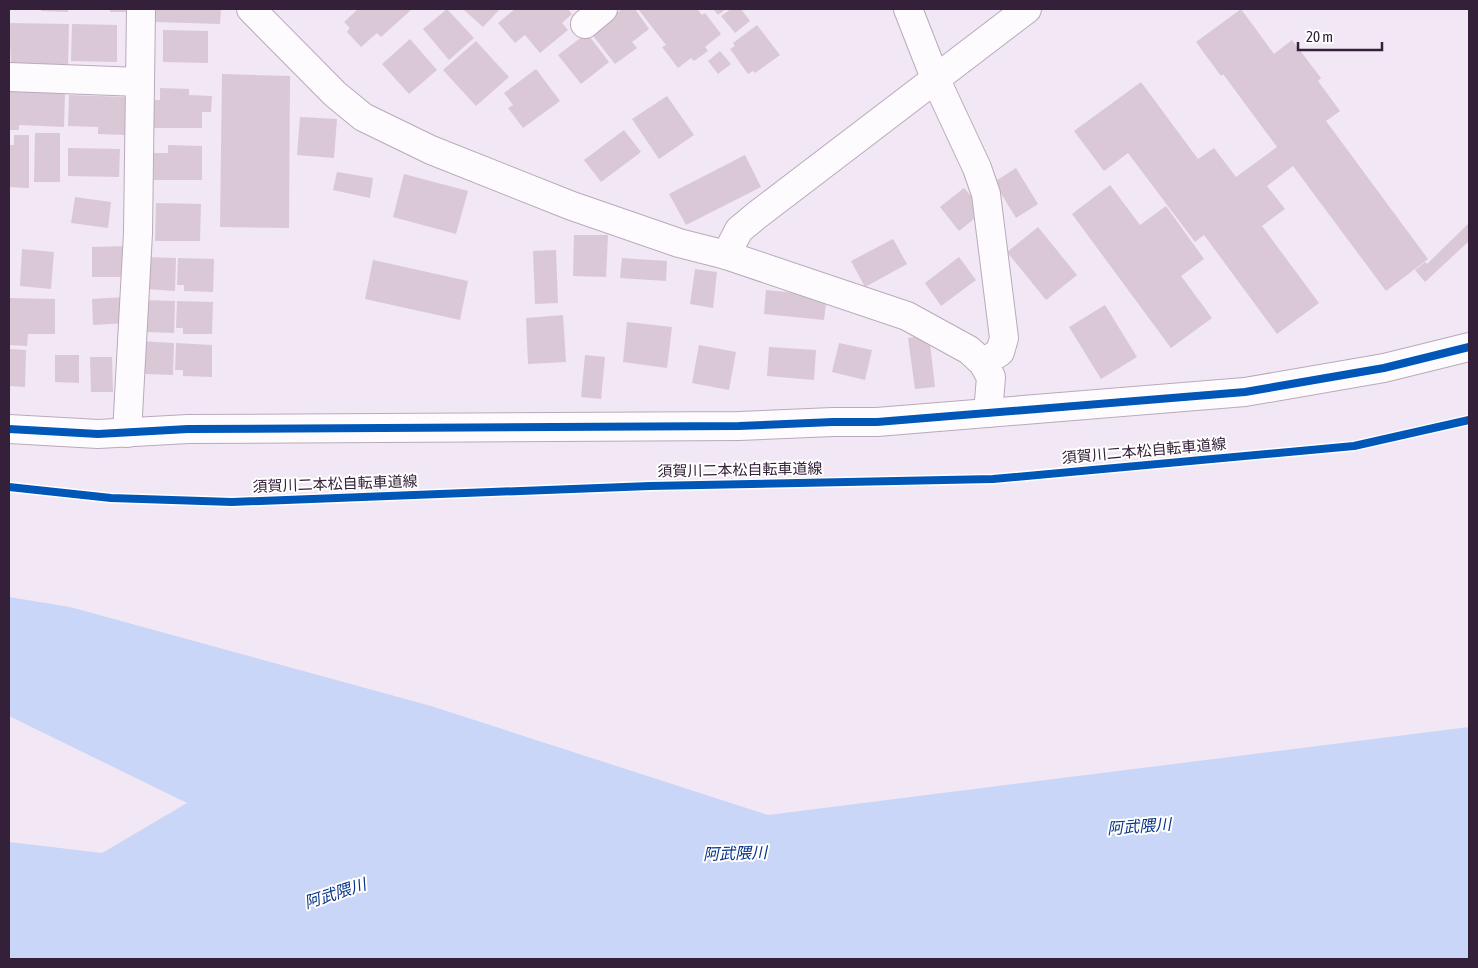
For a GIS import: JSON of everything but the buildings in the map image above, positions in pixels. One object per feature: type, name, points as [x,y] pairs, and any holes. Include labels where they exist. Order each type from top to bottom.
[{"type":"street","points":[[127,433],[138,233],[141,9]]},
{"type":"street","points":[[251,9],[335,94],[364,117],[430,150],[486,173],[679,243],[726,255],[907,316],[969,350],[983,362],[991,377],[988,413]]},
{"type":"street","points":[[908,9],[935,78],[977,168],[989,208],[1004,338],[1000,352],[983,362]]},
{"type":"street","points":[[726,255],[739,230],[1027,9]]},
{"type":"street","points":[[9,77],[140,82]]},
{"type":"street","points":[[9,429],[98,434],[188,429],[739,426],[876,422],[1245,392],[1384,368],[1469,347]]},
{"type":"water","name":"阿武隈川","points":[[9,597],[70,607],[431,706],[768,815],[1469,727],[1469,959],[9,959],[9,842],[102,853],[187,803],[9,716]]},
{"type":"cycle path","points":[[9,429],[98,434],[188,429],[739,426],[877,422],[1245,392],[1384,368],[1469,347]]},
{"type":"cycle path","name":"須賀川二本松自転車道線","points":[[9,487],[111,498],[232,502],[650,486],[993,479],[1354,446],[1469,420]]}]
